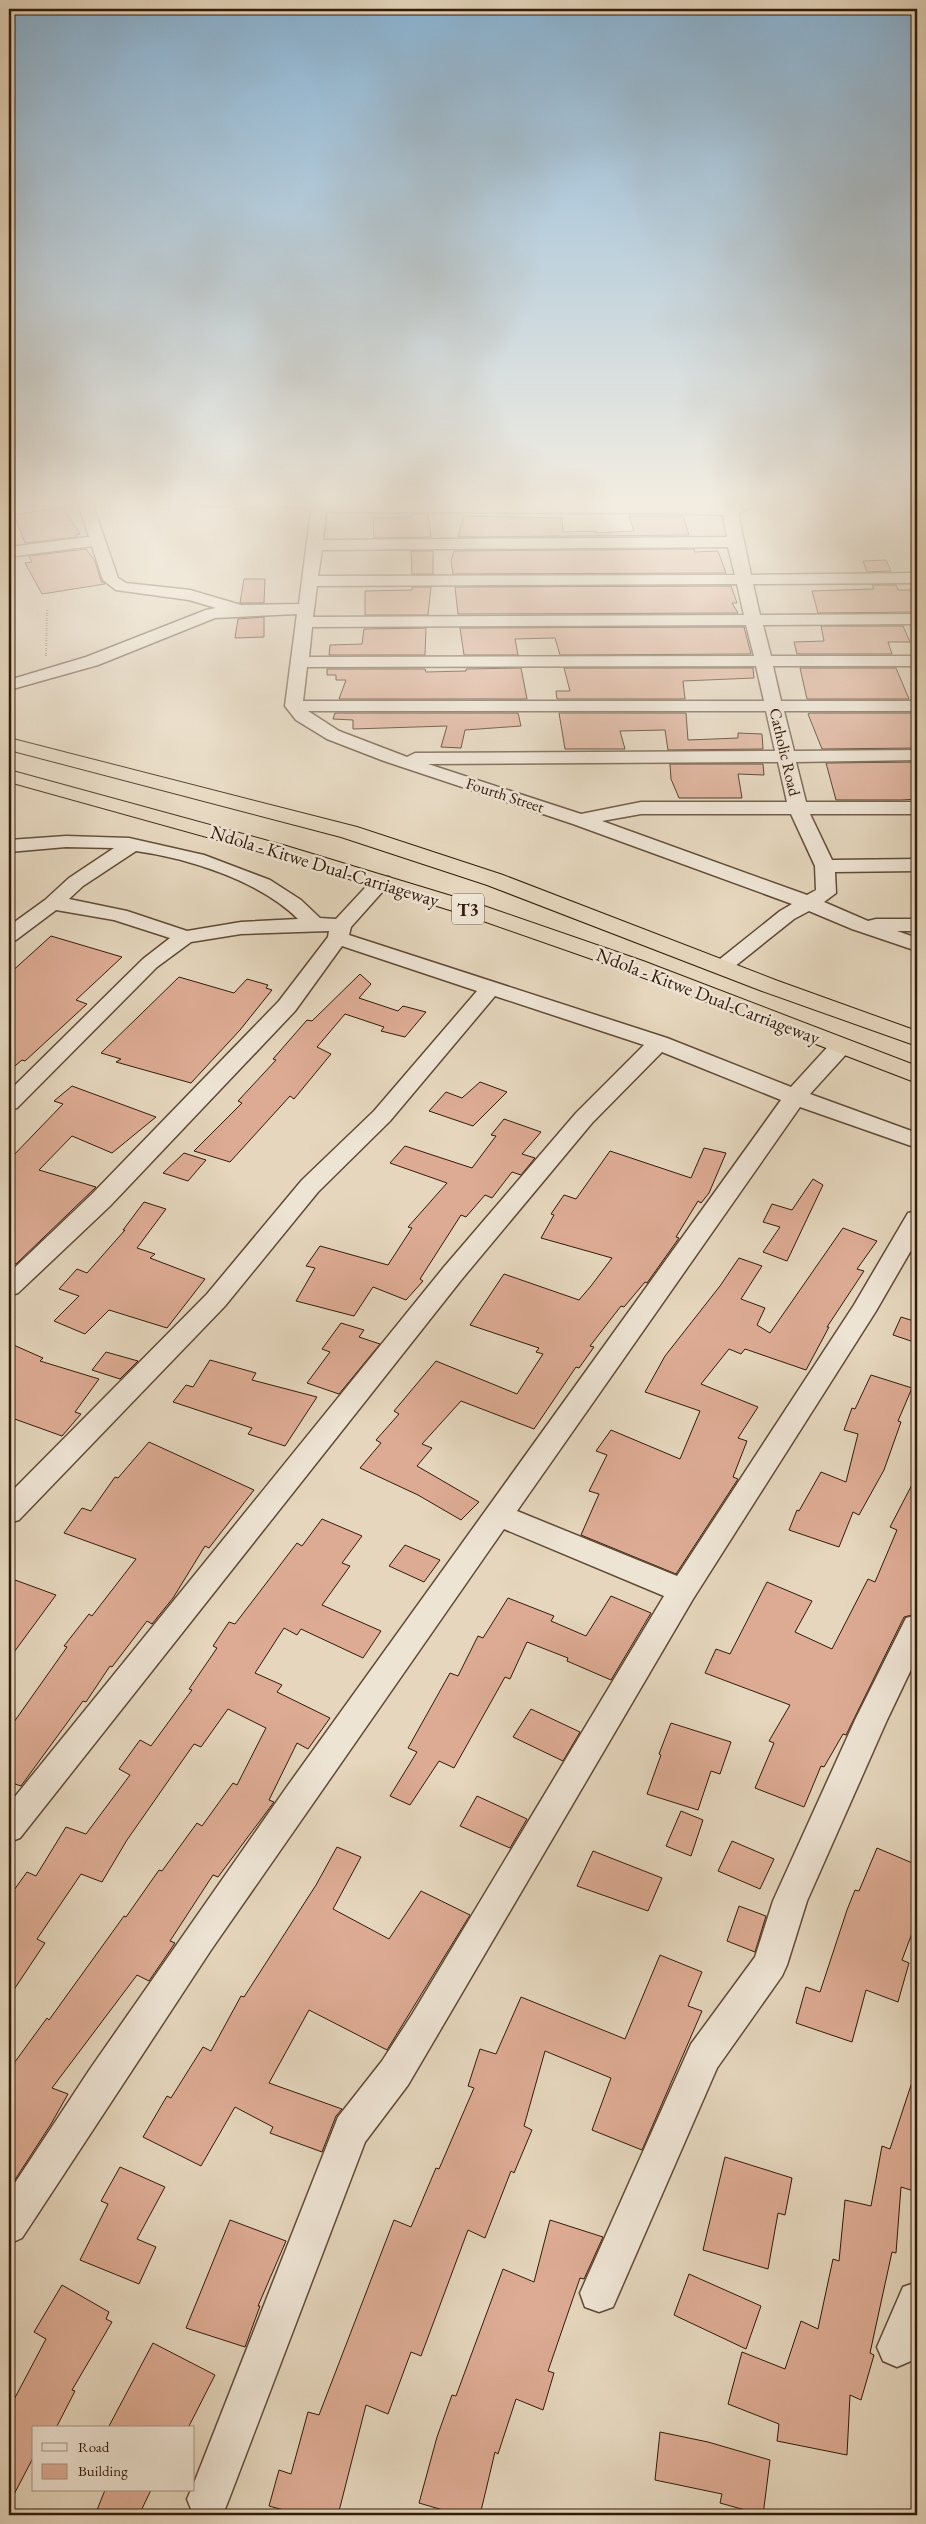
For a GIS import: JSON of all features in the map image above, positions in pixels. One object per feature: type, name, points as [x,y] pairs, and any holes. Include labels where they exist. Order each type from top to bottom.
[{"type":"highway","name":"Ndola - Kitwe Dual-Carriageway","points":[[15,743],[349,832],[495,880],[917,1039]]},
{"type":"highway","name":"Ndola - Kitwe Dual-Carriageway","points":[[9,776],[164,818],[382,881],[540,932],[917,1075]]},
{"type":"street","points":[[9,685],[92,661],[200,618]]},
{"type":"street","points":[[305,618],[294,706],[917,706]]},
{"type":"street","points":[[555,618],[754,620],[917,619]]},
{"type":"street","name":"Catholic Road","points":[[722,967],[787,916],[826,893],[825,866],[798,808],[754,620]]},
{"type":"street","points":[[298,662],[917,660]]},
{"type":"street","name":"Fourth Street","points":[[294,706],[302,716],[333,735],[390,757],[520,778],[580,820],[809,903],[859,925],[917,945]]},
{"type":"street","points":[[390,757],[520,778],[786,756],[917,755]]},
{"type":"street","points":[[580,820],[640,808],[917,808]]},
{"type":"street","points":[[9,846],[58,840],[154,846],[197,858],[263,883],[299,907],[314,924]]},
{"type":"street","points":[[9,936],[52,904],[76,882],[129,847],[129,844]]},
{"type":"street","points":[[825,866],[917,865]]},
{"type":"street","points":[[9,1287],[101,1200],[287,1006],[340,932],[382,881]]},
{"type":"street","points":[[52,904],[104,909],[185,937]]},
{"type":"street","points":[[9,1103],[71,1044],[150,963],[185,937],[241,928],[314,924],[491,988],[659,1042],[795,1097],[917,1140]]},
{"type":"street","points":[[859,925],[917,925]]},
{"type":"street","points":[[9,1512],[216,1300],[310,1186],[382,1116],[491,988]]},
{"type":"street","points":[[9,1828],[447,1281],[584,1118],[659,1042]]},
{"type":"street","points":[[9,2225],[226,1900],[446,1587],[795,1097],[841,1046]]},
{"type":"street","points":[[208,2499],[351,2130],[395,2073],[425,2025],[546,1818],[683,1591],[863,1311],[917,1219]]},
{"type":"street","points":[[499,1515],[683,1591]]},
{"type":"street","points":[[599,2293],[704,2056],[770,1965],[790,1901],[871,1720],[917,1627]]},
{"type":"street","points":[[896,2347],[917,2301]]},
{"type":"path","points":[[45,674],[48,618]]},
{"type":"building","points":[[264,618],[264,637],[235,638],[238,619]]},
{"type":"building","points":[[821,626],[903,626],[910,642],[888,642],[892,654],[797,654],[794,642],[824,641]]},
{"type":"building","points":[[744,627],[751,654],[560,655],[555,638],[515,639],[518,655],[464,655],[460,628]]},
{"type":"building","points":[[426,628],[425,655],[329,655],[330,645],[362,644],[364,629]]},
{"type":"building","points":[[521,668],[527,699],[339,699],[346,680],[336,680],[336,675],[327,675],[327,669],[425,669],[426,672]]},
{"type":"building","points":[[564,668],[753,668],[754,678],[683,681],[685,699],[557,699],[556,691],[570,691]]},
{"type":"building","points":[[800,668],[896,668],[909,699],[807,699]]},
{"type":"building","points":[[335,713],[518,713],[521,726],[465,730],[461,748],[441,747],[447,726],[353,729],[353,720],[333,719]]},
{"type":"building","points":[[559,713],[686,713],[688,740],[738,738],[738,733],[762,734],[763,749],[668,750],[665,730],[620,731],[625,749],[565,749]]},
{"type":"building","points":[[915,713],[917,717],[917,748],[822,749],[808,714]]},
{"type":"building","points":[[917,762],[917,799],[902,800],[836,800],[826,763]]},
{"type":"building","points":[[670,764],[763,764],[764,775],[738,774],[742,798],[679,798],[671,779]]},
{"type":"building","points":[[51,936],[122,957],[76,1000],[87,1004],[25,1061],[22,1060],[9,1071],[9,974]]},
{"type":"building","points":[[360,974],[371,984],[359,998],[398,1011],[403,1006],[426,1012],[405,1037],[381,1031],[384,1027],[345,1014],[317,1047],[331,1054],[294,1099],[290,1096],[230,1162],[194,1151],[242,1103],[238,1101],[276,1060],[273,1059],[307,1020],[312,1021]]},
{"type":"building","points":[[179,977],[234,993],[247,979],[268,985],[266,988],[272,990],[240,1030],[191,1083],[116,1062],[121,1059],[101,1053]]},
{"type":"building","points":[[480,1082],[507,1092],[473,1126],[429,1111],[446,1092],[462,1098]]},
{"type":"building","points":[[72,1086],[156,1117],[112,1153],[72,1136],[39,1170],[96,1187],[16,1264],[9,1261],[9,1160],[63,1104],[54,1101]]},
{"type":"building","points":[[504,1119],[541,1132],[522,1154],[535,1158],[521,1175],[512,1172],[492,1198],[485,1195],[466,1217],[461,1215],[420,1279],[423,1281],[406,1300],[373,1287],[354,1316],[296,1301],[315,1268],[306,1266],[320,1246],[388,1265],[412,1228],[408,1227],[447,1183],[390,1163],[405,1146],[472,1168],[496,1136],[491,1135]]},
{"type":"building","points":[[704,1148],[726,1153],[709,1193],[701,1203],[698,1201],[676,1237],[679,1238],[647,1283],[645,1282],[624,1307],[621,1306],[590,1346],[594,1347],[579,1368],[576,1367],[534,1429],[461,1401],[422,1444],[432,1448],[417,1466],[479,1502],[461,1520],[418,1495],[360,1468],[381,1443],[376,1440],[399,1414],[394,1411],[436,1361],[517,1394],[543,1354],[536,1352],[539,1348],[470,1325],[504,1274],[579,1300],[591,1286],[612,1258],[541,1238],[554,1215],[551,1214],[564,1195],[576,1199],[610,1151],[691,1178]]},
{"type":"building","points":[[184,1153],[206,1160],[188,1181],[163,1173]]},
{"type":"building","points":[[813,1179],[823,1185],[787,1261],[763,1252],[780,1227],[763,1222],[772,1204],[792,1210]]},
{"type":"building","points":[[144,1202],[166,1209],[137,1248],[155,1254],[150,1258],[205,1279],[167,1328],[109,1310],[85,1334],[54,1321],[79,1296],[59,1289],[77,1269],[87,1273],[125,1230],[123,1230]]},
{"type":"building","points":[[843,1228],[877,1241],[857,1269],[864,1271],[827,1327],[829,1327],[806,1370],[745,1349],[741,1354],[729,1349],[701,1384],[758,1407],[738,1438],[747,1441],[733,1477],[738,1479],[676,1574],[581,1535],[599,1494],[589,1491],[607,1455],[596,1451],[611,1430],[680,1459],[700,1411],[645,1392],[665,1356],[720,1286],[739,1258],[762,1266],[741,1299],[765,1308],[757,1325],[770,1333]]},
{"type":"building","points":[[901,1317],[917,1322],[917,1343],[893,1335]]},
{"type":"building","points":[[341,1323],[364,1330],[359,1337],[380,1344],[339,1394],[307,1383],[330,1352],[322,1349]]},
{"type":"building","points":[[9,1343],[43,1358],[40,1361],[99,1379],[75,1412],[81,1414],[62,1436],[9,1417]]},
{"type":"building","points":[[106,1352],[138,1361],[120,1379],[92,1370]]},
{"type":"building","points":[[210,1360],[256,1373],[252,1380],[317,1397],[285,1446],[248,1434],[252,1428],[173,1402],[186,1385],[193,1387]]},
{"type":"building","points":[[871,1375],[912,1388],[898,1421],[901,1422],[884,1470],[859,1515],[853,1512],[839,1547],[789,1530],[797,1510],[799,1511],[821,1472],[846,1482],[858,1434],[844,1430],[852,1408],[855,1409]]},
{"type":"building","points":[[149,1442],[254,1490],[209,1548],[205,1546],[173,1598],[152,1624],[147,1621],[112,1667],[110,1666],[86,1702],[83,1701],[21,1786],[9,1782],[9,1729],[67,1647],[64,1646],[89,1614],[92,1616],[136,1559],[64,1533],[82,1508],[91,1511],[115,1477],[118,1478]]},
{"type":"building","points":[[917,1475],[917,1602],[912,1615],[904,1617],[846,1735],[843,1734],[824,1767],[821,1766],[804,1807],[755,1788],[774,1743],[769,1741],[790,1705],[705,1673],[716,1649],[730,1654],[767,1582],[812,1601],[795,1632],[832,1649],[868,1579],[875,1582],[897,1530],[890,1527]]},
{"type":"building","points":[[322,1519],[362,1536],[342,1563],[350,1566],[322,1605],[381,1631],[363,1658],[301,1629],[297,1635],[284,1628],[255,1673],[282,1685],[277,1692],[330,1718],[308,1749],[297,1743],[269,1800],[274,1802],[218,1877],[213,1875],[170,1941],[175,1943],[149,1981],[137,1975],[52,2088],[68,2094],[9,2189],[9,2070],[47,2018],[49,2020],[159,1870],[162,1871],[197,1823],[202,1826],[233,1783],[237,1785],[266,1728],[228,1709],[201,1747],[194,1744],[127,1840],[102,1882],[81,1874],[37,1939],[45,1943],[9,1997],[9,1897],[27,1872],[36,1876],[66,1827],[86,1834],[130,1775],[119,1769],[140,1740],[151,1746],[192,1690],[189,1689],[217,1648],[213,1646],[229,1622],[235,1624],[297,1543],[302,1546]]},
{"type":"building","points":[[405,1545],[440,1560],[424,1582],[389,1566]]},
{"type":"building","points":[[15,1580],[56,1595],[9,1659],[9,1588]]},
{"type":"building","points":[[611,1596],[651,1613],[611,1680],[567,1661],[568,1658],[527,1642],[510,1679],[505,1677],[454,1768],[439,1761],[410,1805],[390,1796],[417,1752],[408,1748],[450,1673],[458,1676],[478,1636],[483,1638],[508,1598],[554,1616],[551,1621],[586,1636]]},
{"type":"building","points":[[531,1709],[580,1732],[563,1761],[513,1737]]},
{"type":"building","points":[[671,1723],[731,1742],[720,1774],[711,1771],[698,1810],[647,1794]]},
{"type":"building","points":[[477,1796],[527,1819],[510,1848],[460,1826]]},
{"type":"building","points":[[681,1811],[703,1820],[691,1856],[666,1846]]},
{"type":"building","points":[[732,1841],[774,1859],[760,1889],[718,1871]]},
{"type":"building","points":[[337,1847],[361,1857],[333,1909],[389,1939],[421,1891],[470,1915],[387,2050],[309,2010],[269,2083],[342,2109],[336,2116],[322,2152],[270,2133],[273,2127],[235,2107],[201,2166],[143,2137],[167,2096],[171,2098],[203,2047],[211,2051],[241,1996],[244,1997],[316,1885]]},
{"type":"building","points":[[877,1848],[917,1865],[917,1920],[902,1960],[909,1963],[898,2002],[866,1990],[852,2042],[796,2023],[806,1987],[820,1992],[847,1910],[855,1890],[859,1891]]},
{"type":"building","points":[[593,1851],[662,1878],[648,1911],[577,1886]]},
{"type":"building","points":[[739,1906],[766,1916],[755,1952],[727,1941]]},
{"type":"building","points":[[660,1955],[702,1972],[688,2006],[702,2011],[642,2150],[592,2130],[611,2078],[545,2051],[524,2126],[532,2130],[514,2173],[511,2171],[485,2238],[468,2230],[421,2356],[411,2352],[388,2414],[366,2405],[338,2515],[302,2515],[269,2506],[279,2470],[291,2474],[308,2412],[319,2415],[394,2220],[411,2227],[436,2168],[439,2169],[474,2088],[468,2086],[480,2049],[496,2054],[521,1997],[625,2039]]},
{"type":"building","points":[[913,2079],[917,2079],[917,2192],[901,2187],[896,2253],[892,2252],[870,2353],[874,2355],[861,2400],[850,2395],[847,2455],[777,2441],[779,2424],[728,2404],[742,2352],[785,2369],[801,2321],[818,2329],[833,2259],[839,2261],[845,2200],[871,2206],[882,2146],[890,2149]]},
{"type":"building","points":[[725,2157],[792,2178],[785,2215],[778,2213],[768,2269],[703,2250]]},
{"type":"building","points":[[120,2167],[165,2187],[137,2239],[156,2247],[139,2284],[80,2260],[108,2204],[101,2201]]},
{"type":"building","points":[[230,2220],[286,2241],[258,2306],[260,2306],[245,2347],[186,2328]]},
{"type":"building","points":[[550,2220],[603,2237],[584,2279],[580,2278],[548,2371],[554,2373],[543,2410],[516,2399],[498,2454],[495,2452],[480,2515],[460,2515],[419,2503],[437,2437],[452,2395],[456,2396],[503,2269],[534,2282]]},
{"type":"building","points":[[689,2274],[761,2306],[746,2349],[674,2315]]},
{"type":"building","points":[[62,2285],[109,2312],[106,2319],[112,2322],[72,2390],[75,2391],[57,2426],[32,2426],[32,2460],[9,2504],[9,2409],[46,2339],[34,2332]]},
{"type":"building","points":[[153,2343],[215,2375],[189,2426],[109,2426]]},
{"type":"building","points":[[660,2432],[708,2442],[770,2460],[763,2515],[720,2503],[722,2494],[655,2480]]},
{"type":"building","points":[[104,2492],[150,2492],[139,2515],[95,2515]]}]
